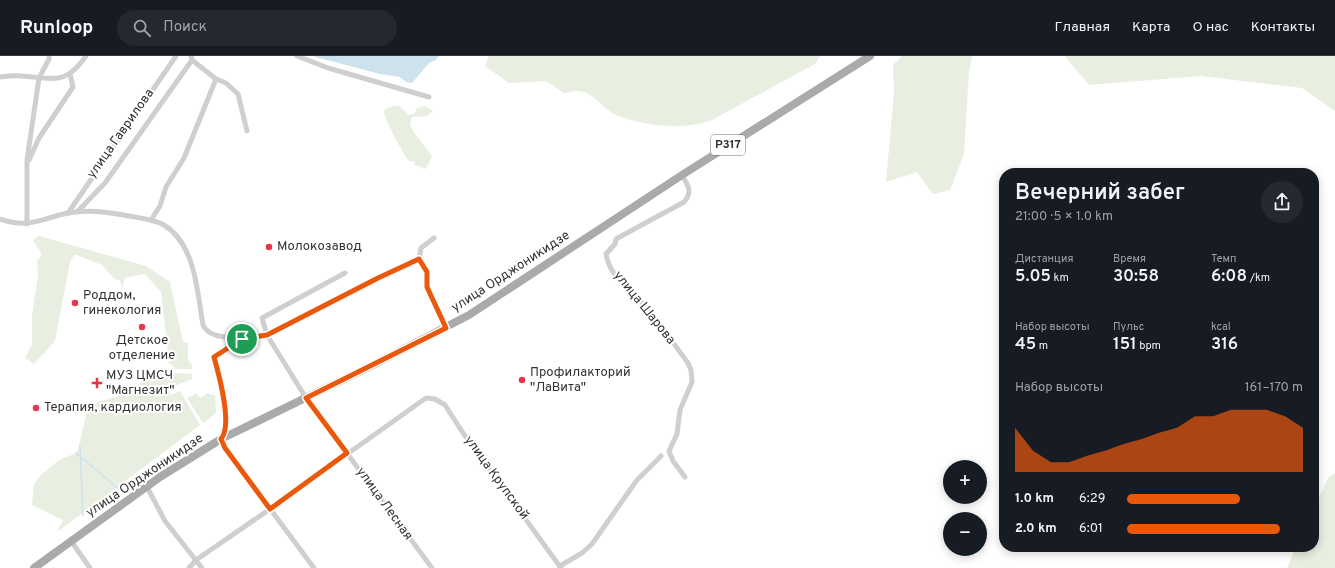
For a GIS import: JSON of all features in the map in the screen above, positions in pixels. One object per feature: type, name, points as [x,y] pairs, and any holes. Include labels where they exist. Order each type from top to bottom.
[{"type":"main road","name":"Р317","points":[[682,175],[870,56]]},
{"type":"main road","name":"улица Орджоникидзе","points":[[34,568],[147,486],[221,439],[446,328],[496,299],[682,175]]},
{"type":"street","points":[[27,224],[27,165],[39,78],[49,56]]},
{"type":"street","points":[[0,77],[21,75],[55,80],[70,74],[77,69],[86,56]]},
{"type":"street","name":"улица Гаврилова","points":[[68,213],[176,56]]},
{"type":"street","points":[[297,56],[328,68],[429,97]]},
{"type":"street","name":"улица Гаврилова","points":[[77,212],[105,183],[191,58],[216,79],[226,83],[238,94],[247,131]]},
{"type":"street","points":[[27,165],[39,138],[73,87],[70,74]]},
{"type":"street","points":[[151,220],[160,206],[166,187],[184,158],[216,79]]},
{"type":"street","name":"улица Шарова","points":[[682,175],[689,187],[690,192],[684,202],[616,240],[615,244],[606,254],[607,261],[615,274],[651,313],[688,363],[691,370],[690,386],[680,410],[677,434],[669,451],[673,461],[685,477]]},
{"type":"street","points":[[0,219],[15,224],[27,224],[68,213],[96,211],[151,220],[164,225],[178,238],[186,250],[194,276],[203,325],[206,331],[214,335],[242,339],[267,335],[378,278],[419,259]]},
{"type":"street","points":[[434,238],[421,248],[419,259],[427,272],[427,287],[446,328]]},
{"type":"street","name":"улица Лесная","points":[[345,273],[262,318],[267,335],[306,398],[432,568]]},
{"type":"street","points":[[242,339],[214,357],[223,390],[226,420],[224,436],[221,439],[225,448],[314,568]]},
{"type":"street","name":"улица Крупской","points":[[347,453],[426,398],[435,399],[445,405],[463,433],[561,567]]},
{"type":"street","points":[[189,568],[196,560],[347,453]]},
{"type":"street","points":[[561,567],[582,554],[592,544],[637,480],[661,456]]},
{"type":"street","points":[[147,486],[165,521],[202,568]]},
{"type":"street","points":[[71,541],[90,568]]},
{"type":"shaded area","points":[[489,56],[820,56],[815,64],[710,121],[699,124],[663,126],[638,122],[616,115],[588,93],[582,91],[564,93],[546,81],[509,83],[485,66]]},
{"type":"shaded area","points":[[902,56],[972,56],[969,71],[964,154],[950,190],[933,194],[917,172],[886,182],[894,93],[893,65]]},
{"type":"shaded area","points":[[1065,56],[1335,56],[1335,111],[1302,88],[1201,76],[1089,85]]},
{"type":"shaded area","points":[[399,106],[409,115],[414,114],[417,108],[424,106],[433,112],[429,113],[428,116],[412,117],[410,124],[414,133],[432,156],[426,169],[415,165],[414,161],[409,161],[390,128],[384,111],[387,108]]},
{"type":"shaded area","points":[[39,236],[146,266],[170,282],[183,342],[188,343],[188,360],[192,365],[192,369],[176,369],[169,363],[161,292],[145,274],[124,279],[123,290],[120,280],[115,279],[102,265],[77,255],[74,255],[70,262],[55,341],[34,364],[25,358],[32,345],[32,316],[38,275],[37,261],[42,255],[33,240]]},
{"type":"shaded area","points":[[173,373],[192,374],[192,379],[170,388],[169,390],[171,395],[180,391],[200,425],[57,532],[63,520],[32,505],[34,485],[40,476],[59,460],[76,453],[86,415],[90,408],[98,402],[122,395],[137,386],[150,375]]},
{"type":"shaded area","points":[[197,393],[200,398],[208,393],[215,395],[216,413],[203,423],[187,398]]},
{"type":"shaded area","points":[[1335,473],[1335,568],[1287,568],[1294,552],[1319,552],[1319,498],[1328,478]]},
{"type":"water","points":[[312,56],[439,56],[436,60],[429,63],[412,83],[406,82],[400,77],[380,74]]},
{"type":"waterway","points":[[80,446],[83,515]]},
{"type":"waterway","points":[[76,453],[119,489]]},
{"type":"place","name":"Молокозавод","points":[[269,247]]},
{"type":"place","name":"Роддом, гинекология","points":[[75,303]]},
{"type":"place","name":"Детское отделение","points":[[142,327]]},
{"type":"place","name":"Профилакторий \"ЛаВита\"","points":[[522,380]]},
{"type":"place","name":"МУЗ ЦМСЧ \"Магнезит\"","points":[[97,383]]},
{"type":"place","name":"Терапия, кардиология","points":[[36,408]]},
{"type":"route","points":[[419,259],[427,272],[427,287],[446,328],[306,398],[347,453],[270,509],[225,448],[221,439],[224,436],[226,420],[223,390],[214,357],[242,339],[267,335],[378,278],[419,259]]}]
